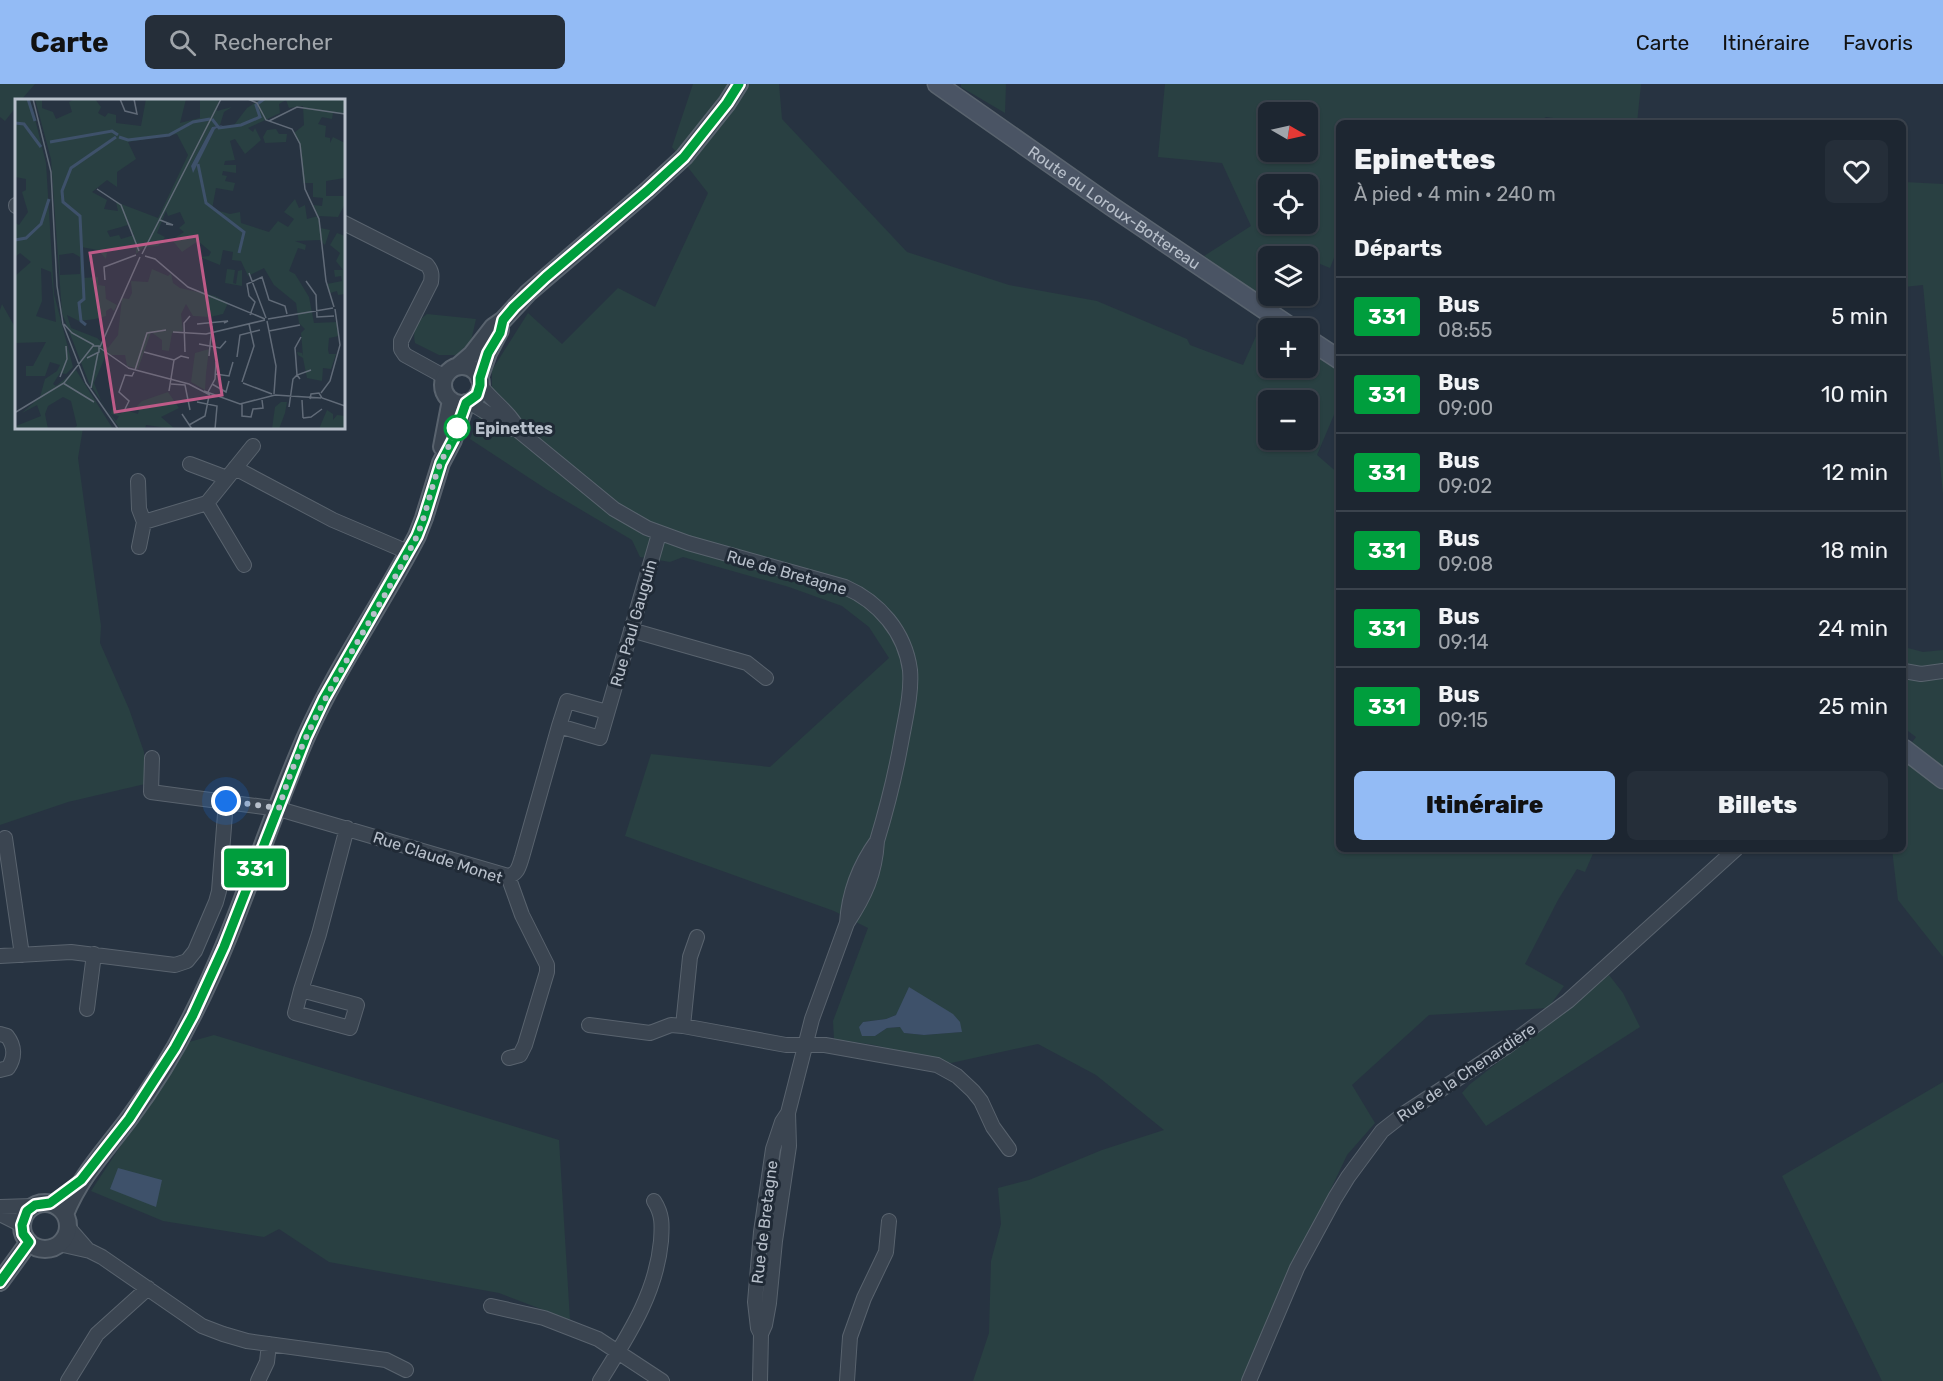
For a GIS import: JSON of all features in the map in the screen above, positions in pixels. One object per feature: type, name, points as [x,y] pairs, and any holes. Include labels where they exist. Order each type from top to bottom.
[{"type":"main road","name":"Route du Loroux-Bottereau","points":[[937,84],[1111,206],[1277,318]]},
{"type":"main road","points":[[1318,346],[1336,357]]},
{"type":"main road","points":[[1906,751],[1943,778]]},
{"type":"street","points":[[462,401],[443,387],[452,371],[472,354],[493,327],[546,277],[684,157],[727,103],[739,84]]},
{"type":"street","points":[[345,224],[427,265],[430,269],[431,282],[401,341],[401,349],[405,355],[452,371],[471,368],[480,381]]},
{"type":"street","points":[[50,1203],[81,1180],[129,1119],[175,1048],[193,1015],[224,947],[306,737],[324,699],[408,552],[424,518],[441,463],[443,437],[462,401],[477,395],[488,353],[500,333],[503,320]]},
{"type":"street","name":"Rue de Bretagne","points":[[480,381],[491,398],[516,423],[519,431]]},
{"type":"street","name":"Rue de Bretagne","points":[[462,401],[519,431],[614,509],[659,534],[845,587],[873,603],[891,622],[906,652],[910,671],[909,689],[890,798],[877,841],[876,862],[860,905],[847,922],[812,1019],[788,1113],[789,1146],[775,1241],[769,1303],[761,1334],[760,1381]]},
{"type":"street","points":[[144,522],[207,503],[253,446]]},
{"type":"street","points":[[190,464],[231,473],[408,552]]},
{"type":"street","points":[[138,481],[139,509],[144,522],[139,547]]},
{"type":"street","points":[[207,503],[244,565]]},
{"type":"street","name":"Rue Paul Gauguin","points":[[559,726],[600,738],[659,534]]},
{"type":"street","points":[[632,630],[747,663],[766,678]]},
{"type":"street","points":[[1906,671],[1921,674],[1943,671]]},
{"type":"street","points":[[508,876],[514,875],[518,870],[567,701],[607,712]]},
{"type":"street","name":"Rue Claude Monet","points":[[152,758],[151,792],[279,808],[508,876],[522,915],[547,965],[547,972],[525,1045],[520,1055],[509,1058]]},
{"type":"street","points":[[0,956],[71,952],[175,965],[187,961],[204,934],[219,891],[226,801]]},
{"type":"street","points":[[301,990],[319,934],[347,828]]},
{"type":"street","points":[[5,838],[22,956]]},
{"type":"street","name":"Rue de la Chenardière","points":[[1249,1381],[1302,1258],[1348,1177],[1382,1131],[1405,1113],[1506,1047],[1568,1001],[1733,852]]},
{"type":"street","points":[[683,1026],[690,957],[697,937]]},
{"type":"street","points":[[87,1009],[94,954]]},
{"type":"street","points":[[589,1025],[650,1033],[670,1025],[683,1026],[786,1045],[825,1045],[925,1062],[948,1070],[974,1091],[993,1127],[1009,1149]]},
{"type":"street","points":[[0,1034],[7,1036],[11,1041],[14,1052],[13,1061],[8,1068],[0,1070]]},
{"type":"street","points":[[59,1244],[64,1238],[67,1221],[81,1180]]},
{"type":"street","points":[[600,1381],[635,1324],[654,1278],[662,1224],[661,1212],[654,1201]]},
{"type":"street","points":[[0,1207],[50,1203],[59,1208],[90,1251]]},
{"type":"street","points":[[32,1206],[25,1215],[22,1225],[23,1234],[36,1247],[44,1249],[59,1244],[90,1251],[202,1326],[223,1334],[269,1344],[386,1360],[406,1370]]},
{"type":"street","points":[[0,1214],[22,1225]]},
{"type":"street","points":[[846,1381],[850,1337],[864,1298],[886,1252],[889,1221]]},
{"type":"street","points":[[0,1282],[29,1242]]},
{"type":"street","points":[[68,1381],[97,1334],[148,1288]]},
{"type":"street","points":[[490,1306],[561,1323],[598,1339],[662,1381]]},
{"type":"street","points":[[258,1381],[267,1362],[269,1344]]},
{"type":"green space","points":[[0,84],[35,84],[22,99],[15,99],[15,108],[5,121],[0,117]]},
{"type":"green space","points":[[693,84],[779,84],[782,119],[907,252],[1009,285],[1097,301],[1187,339],[1190,345],[1243,365],[1258,332],[1258,378],[1318,378],[1318,358],[1336,369],[1336,410],[1317,455],[1336,471],[1336,852],[1594,852],[1585,872],[1577,869],[1525,964],[1564,986],[1548,1008],[1429,1015],[1352,1085],[1375,1123],[1347,1155],[1242,1381],[973,1381],[989,1333],[991,1261],[1001,1224],[998,1188],[1029,1180],[1102,1150],[1164,1130],[1096,1075],[1038,1044],[951,1063],[874,1045],[834,1039],[833,1021],[868,928],[834,911],[625,836],[651,754],[770,767],[889,658],[869,627],[842,606],[789,587],[683,557],[670,562],[640,557],[632,540],[546,489],[470,439],[492,386],[492,370],[528,313],[562,344],[618,288],[655,307],[708,193],[672,147]],"holes":[[[896,1015],[961,1032],[924,1035],[904,1033],[901,1027],[887,1028],[875,1036],[859,1027],[863,1022],[886,1019]]]},
{"type":"green space","points":[[961,84],[1006,84],[1005,113],[961,87]]},
{"type":"green space","points":[[1165,84],[1641,84],[1637,120],[1567,120],[1546,117],[1541,120],[1336,120],[1336,253],[1330,268],[1318,263],[1318,246],[1258,246],[1258,294],[1204,256],[1251,226],[1222,163],[1158,157]]},
{"type":"green space","points":[[1906,182],[1943,184],[1943,495],[1923,285],[1906,287]]},
{"type":"green space","points":[[2,304],[15,327],[15,429],[83,429],[78,458],[101,626],[100,643],[129,709],[144,752],[145,784],[68,802],[0,825],[0,310]]},
{"type":"green space","points":[[427,314],[476,319],[471,341],[457,355],[439,355],[415,343],[416,327]]},
{"type":"green space","points":[[1906,648],[1923,652],[1943,650],[1943,957],[1898,900],[1892,852],[1906,852],[1906,750],[1916,737],[1906,730]]},
{"type":"green space","points":[[1609,975],[1623,993],[1640,1027],[1486,1126],[1462,1093],[1469,1085]]},
{"type":"green space","points":[[214,1035],[559,1140],[570,1320],[499,1293],[329,1262],[279,1229],[264,1237],[163,1221],[91,1191],[189,1042]]},
{"type":"green space","points":[[1943,1082],[1943,1381],[1882,1381],[1782,1176]]},
{"type":"water","points":[[909,987],[953,1014],[960,1022],[962,1032],[924,1035],[904,1033],[900,1027],[887,1028],[875,1036],[862,1036],[859,1027],[863,1022],[886,1019],[896,1015]]},
{"type":"water","points":[[118,1168],[162,1180],[156,1207],[110,1189]]},
{"type":"bus line","name":"331","points":[[0,1282],[29,1242],[23,1234],[22,1225],[27,1211],[32,1206],[50,1203],[81,1180],[129,1119],[155,1081],[193,1015],[224,947],[306,737],[324,699],[417,536],[441,463],[453,440],[466,403],[474,399],[480,390],[483,365],[500,333],[503,320],[546,277],[684,157],[727,103],[739,84]]},
{"type":"place","name":"Epinettes","points":[[457,428]]},
{"type":"route","points":[[226,801],[279,808],[306,737],[324,699],[417,536],[441,463],[459,423],[457,428]]}]
